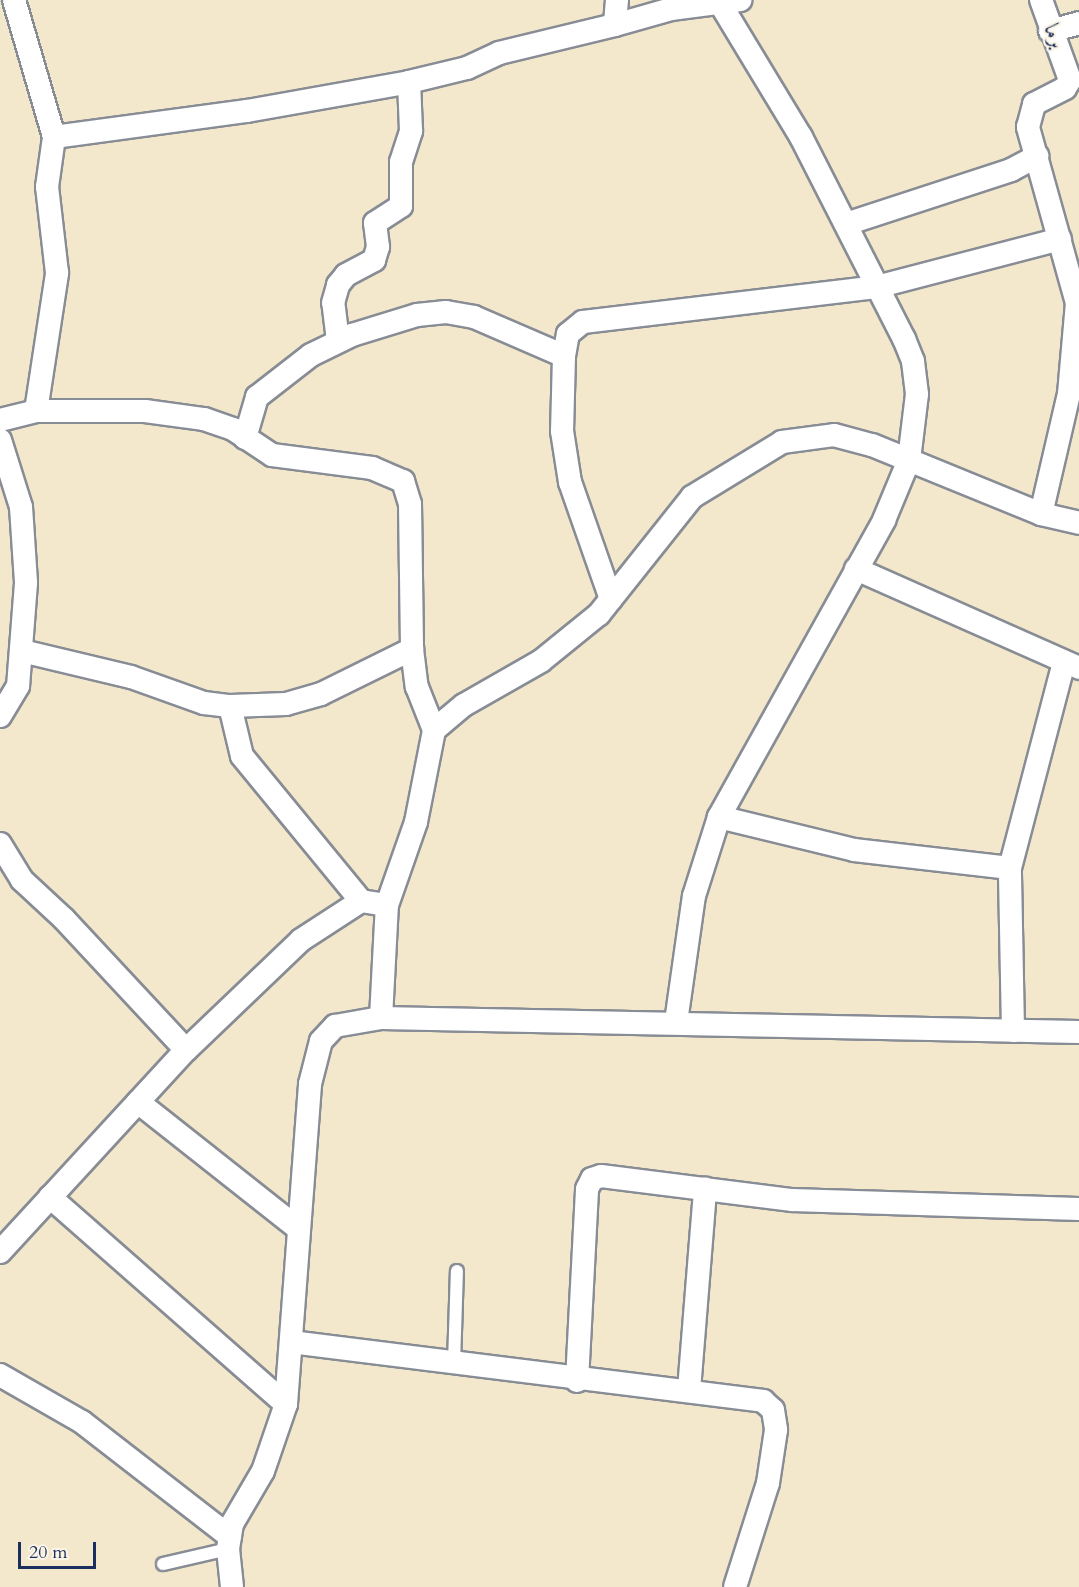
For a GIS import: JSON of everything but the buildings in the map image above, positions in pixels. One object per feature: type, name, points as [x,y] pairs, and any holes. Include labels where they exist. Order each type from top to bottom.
[{"type":"street","points":[[14,0],[54,136],[47,187],[57,273],[36,411]]},
{"type":"street","points":[[615,24],[616,0]]},
{"type":"street","name":"برما","points":[[1037,156],[1028,127],[1030,110],[1042,98],[1065,88],[1070,80],[1050,31],[1041,0]]},
{"type":"street","points":[[54,136],[247,111],[451,74],[499,53],[671,9],[731,2],[904,339],[916,374],[917,394],[909,460],[884,520],[719,816],[694,896],[676,1022]]},
{"type":"street","points":[[1050,31],[1079,23]]},
{"type":"street","points":[[338,342],[333,303],[338,285],[346,275],[374,260],[378,247],[375,223],[400,206],[400,162],[411,131],[409,82]]},
{"type":"street","points":[[846,224],[1011,170],[1037,156],[1077,303],[1076,332],[1068,394],[1041,514]]},
{"type":"street","points":[[611,599],[570,482],[562,431],[564,356],[568,334],[583,321],[876,287],[1060,239]]},
{"type":"street","points":[[245,438],[257,397],[311,354],[338,342],[417,315],[463,313],[564,356]]},
{"type":"street","points":[[0,420],[36,411],[155,412],[222,424],[272,455],[372,468],[403,481],[410,504],[412,649],[417,687],[434,730],[416,822],[387,905],[381,1018]]},
{"type":"street","points":[[434,730],[464,705],[541,661],[599,614],[692,497],[782,442],[834,435],[909,460],[1041,514],[1079,523]]},
{"type":"street","points":[[0,440],[21,507],[26,583],[18,686],[0,716]]},
{"type":"street","points":[[856,569],[1071,665],[1010,868],[1013,1030]]},
{"type":"street","points":[[22,651],[131,677],[204,703],[230,706],[286,704],[321,694],[412,649]]},
{"type":"street","points":[[230,706],[242,756],[361,901]]},
{"type":"street","points":[[719,816],[854,849],[1010,868]]},
{"type":"street","points":[[0,844],[22,880],[64,919],[186,1050]]},
{"type":"street","points":[[0,1252],[186,1050],[301,940],[361,901],[387,905]]},
{"type":"street","points":[[232,1587],[229,1543],[232,1524],[276,1441],[286,1404],[310,1084],[321,1041],[335,1026],[381,1018],[676,1022],[1079,1032]]},
{"type":"street","points":[[138,1102],[299,1229]]},
{"type":"street","points":[[577,1381],[588,1189],[592,1179],[608,1175],[792,1200],[1079,1209]]},
{"type":"street","points":[[689,1390],[705,1189]]},
{"type":"street","points":[[50,1197],[286,1404]]},
{"type":"street","points":[[291,1342],[577,1381],[752,1397],[772,1410],[776,1430],[768,1483],[735,1587]]},
{"type":"street","points":[[0,1375],[82,1422],[229,1543]]},
{"type":"lane","points":[[454,1364],[458,1271]]},
{"type":"lane","points":[[163,1564],[229,1543]]}]
